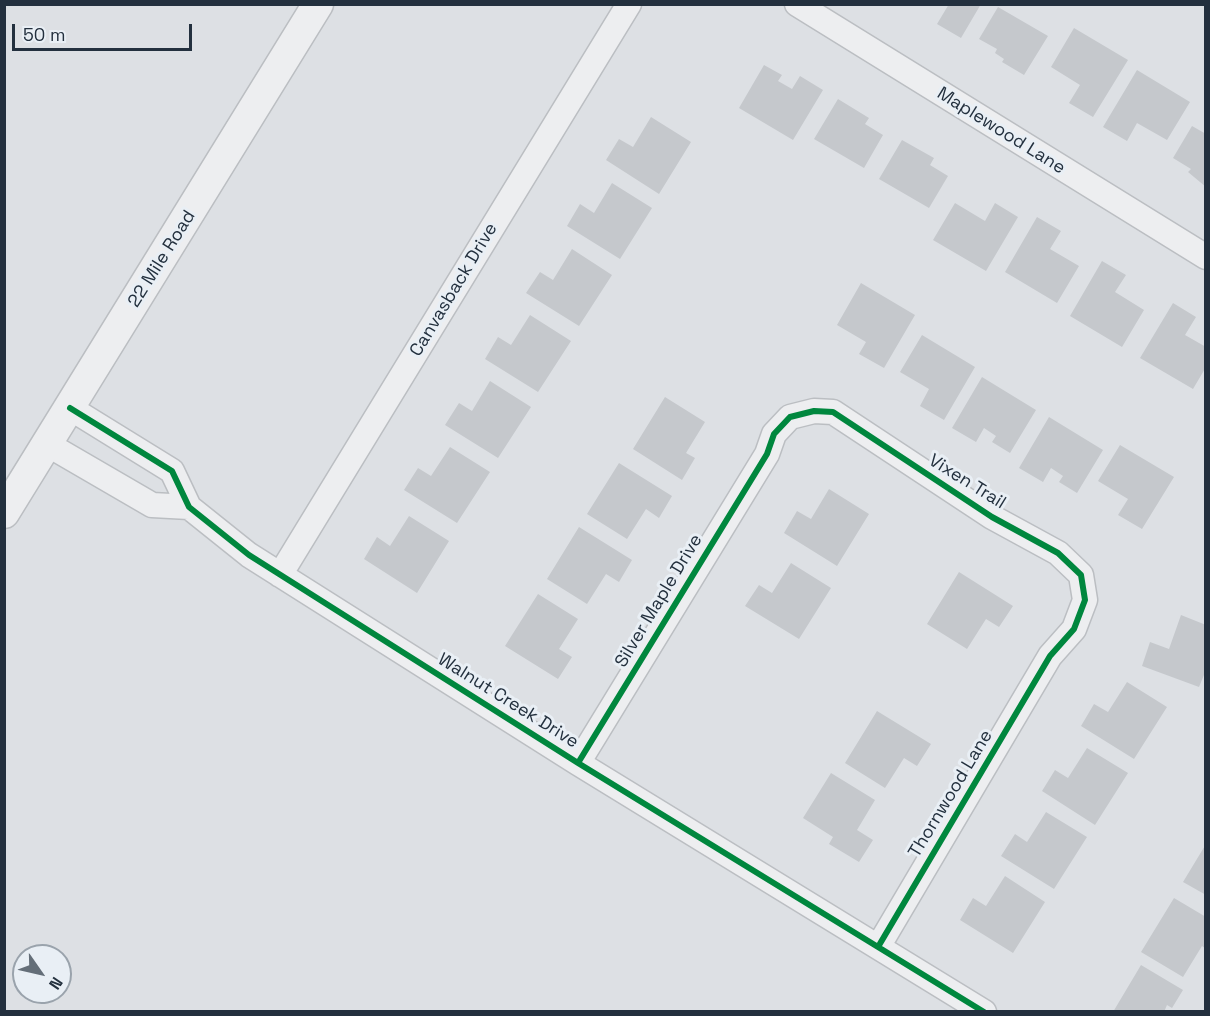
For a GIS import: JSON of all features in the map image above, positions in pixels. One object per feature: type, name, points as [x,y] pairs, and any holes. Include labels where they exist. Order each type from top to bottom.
[{"type":"street","name":"22 Mile Road","points":[[4,513],[318,4]]},
{"type":"street","name":"Canvasback Drive","points":[[280,575],[629,4]]},
{"type":"street","name":"Maplewood Lane","points":[[797,4],[1206,257]]},
{"type":"street","name":"Walnut Creek Drive","points":[[70,408],[172,471],[189,507],[249,555],[578,763],[984,1011]]},
{"type":"street","name":"Vixen Trail","points":[[767,454],[774,434],[790,417],[814,411],[833,412],[992,517],[1058,553],[1081,575],[1085,600],[1074,629],[1050,656]]},
{"type":"street","points":[[47,444],[152,505],[189,507]]},
{"type":"street","name":"Silver Maple Drive","points":[[578,763],[767,454]]},
{"type":"street","name":"Thornwood Lane","points":[[878,947],[1050,656]]},
{"type":"building","points":[[949,4],[981,4],[961,38],[937,24]]},
{"type":"building","points":[[998,7],[1048,36],[1024,75],[1002,62],[1004,59],[995,53],[997,49],[979,39]]},
{"type":"building","points":[[1074,28],[1128,60],[1093,117],[1069,103],[1080,85],[1051,67]]},
{"type":"building","points":[[764,65],[782,75],[778,81],[792,89],[800,76],[823,90],[793,140],[739,108]]},
{"type":"building","points":[[1137,70],[1190,102],[1167,140],[1137,123],[1127,141],[1103,127]]},
{"type":"building","points":[[838,99],[869,118],[865,124],[883,135],[864,168],[814,139]]},
{"type":"building","points":[[651,117],[691,142],[659,194],[606,160],[619,139],[633,147]]},
{"type":"building","points":[[1192,126],[1206,134],[1206,187],[1188,172],[1191,169],[1173,158]]},
{"type":"building","points":[[902,140],[934,158],[930,165],[948,176],[929,208],[879,179]]},
{"type":"building","points":[[612,183],[652,208],[620,259],[567,226],[580,204],[594,213]]},
{"type":"building","points":[[955,203],[985,221],[995,203],[1018,217],[986,271],[933,240]]},
{"type":"building","points":[[1037,217],[1061,231],[1050,249],[1079,266],[1057,303],[1005,272]]},
{"type":"building","points":[[572,249],[612,275],[579,326],[526,293],[540,272],[553,280]]},
{"type":"building","points":[[1102,261],[1126,275],[1115,292],[1144,310],[1122,347],[1070,316]]},
{"type":"building","points":[[861,283],[915,315],[884,368],[859,354],[866,342],[837,325]]},
{"type":"building","points":[[1173,303],[1196,317],[1185,335],[1206,347],[1206,367],[1193,389],[1140,358]]},
{"type":"building","points":[[530,315],[571,341],[538,392],[485,359],[498,337],[511,345]]},
{"type":"building","points":[[922,335],[975,367],[944,420],[920,406],[929,389],[900,372]]},
{"type":"building","points":[[982,377],[1036,410],[1010,453],[992,442],[996,436],[984,428],[976,442],[952,428]]},
{"type":"building","points":[[490,381],[531,407],[498,458],[445,425],[459,403],[472,411]]},
{"type":"building","points":[[665,397],[705,422],[686,453],[695,458],[682,480],[633,449]]},
{"type":"building","points":[[1049,417],[1103,450],[1077,493],[1059,482],[1063,476],[1051,468],[1043,482],[1019,468]]},
{"type":"building","points":[[1120,445],[1174,477],[1142,529],[1118,515],[1128,499],[1098,481]]},
{"type":"building","points":[[450,447],[490,472],[457,523],[404,490],[418,468],[431,476]]},
{"type":"building","points":[[619,463],[672,496],[659,518],[646,509],[627,539],[587,514]]},
{"type":"building","points":[[829,489],[869,514],[837,566],[784,533],[797,511],[811,519]]},
{"type":"building","points":[[409,516],[449,541],[417,593],[364,559],[377,537],[390,546]]},
{"type":"building","points":[[579,527],[632,560],[619,582],[606,574],[587,604],[547,579]]},
{"type":"building","points":[[791,563],[831,588],[799,639],[745,606],[759,585],[772,593]]},
{"type":"building","points":[[959,572],[1013,606],[999,627],[986,619],[967,649],[927,624]]},
{"type":"building","points":[[538,594],[578,619],[559,649],[572,657],[558,679],[505,646]]},
{"type":"building","points":[[1181,615],[1206,625],[1206,670],[1199,687],[1142,666],[1150,642],[1169,649]]},
{"type":"building","points":[[1127,682],[1167,707],[1134,759],[1081,726],[1094,704],[1108,712]]},
{"type":"building","points":[[877,711],[931,744],[917,766],[904,758],[885,788],[845,763]]},
{"type":"building","points":[[1087,748],[1128,773],[1095,825],[1042,791],[1055,770],[1068,778]]},
{"type":"building","points":[[831,773],[875,800],[857,830],[873,840],[859,862],[829,844],[833,837],[803,818]]},
{"type":"building","points":[[1046,812],[1087,837],[1054,889],[1001,856],[1015,834],[1027,842]]},
{"type":"building","points":[[1206,844],[1206,895],[1183,882]]},
{"type":"building","points":[[1005,876],[1045,902],[1013,953],[960,920],[973,898],[986,906]]},
{"type":"building","points":[[1174,898],[1206,917],[1206,949],[1202,946],[1183,977],[1141,952]]},
{"type":"building","points":[[1141,965],[1183,990],[1172,1008],[1167,1005],[1164,1012],[1113,1012]]},
{"type":"cycle path","points":[[70,408],[172,471],[189,507],[249,555],[578,763],[984,1012]]},
{"type":"cycle path","points":[[578,763],[767,454],[774,434],[790,417],[814,411],[833,412],[992,517],[1058,553],[1081,575],[1085,600],[1074,629],[1050,656],[878,947]]}]
